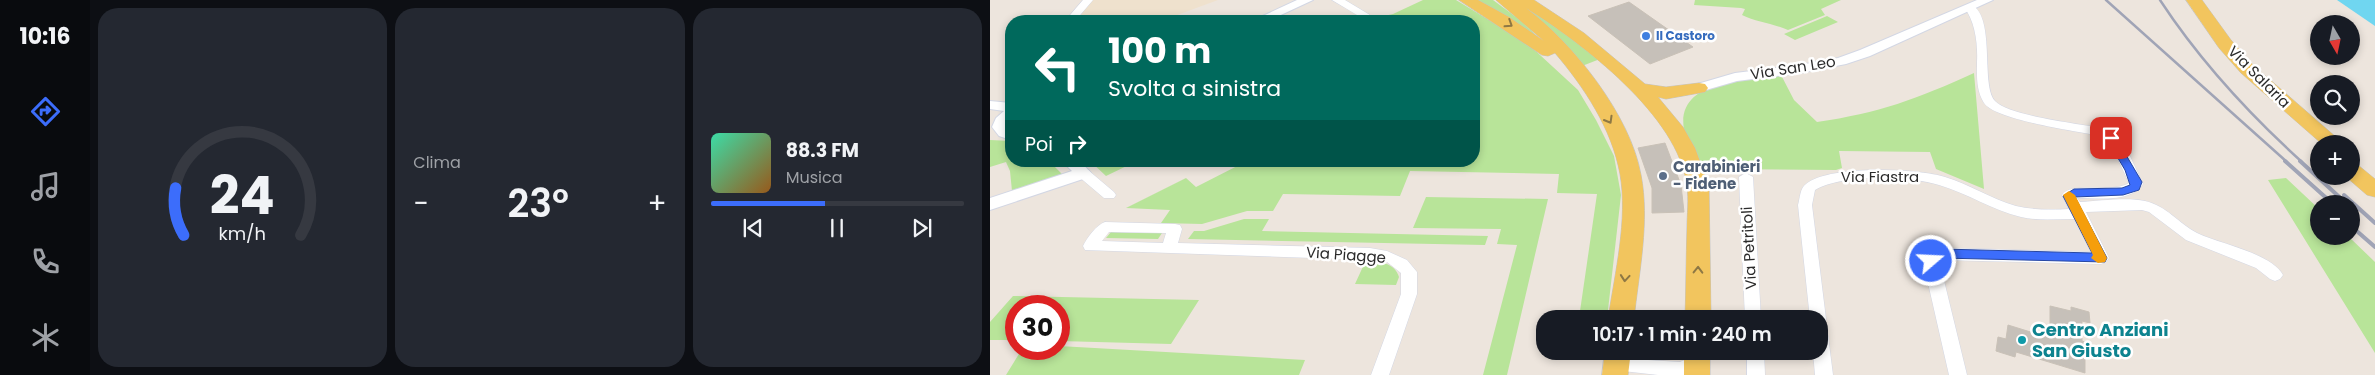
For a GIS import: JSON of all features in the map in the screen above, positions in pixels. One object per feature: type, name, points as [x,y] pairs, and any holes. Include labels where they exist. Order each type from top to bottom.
[{"type":"main road","points":[[1467,0],[1528,37],[1583,79]]},
{"type":"main road","points":[[1504,0],[1550,37],[1583,79],[1619,137],[1631,176],[1631,214],[1622,310]]},
{"type":"main road","points":[[1523,0],[1572,31],[1642,89],[1660,108],[1680,137],[1694,170],[1698,186],[1698,310]]},
{"type":"main road","points":[[1547,0],[1590,37],[1600,53]]},
{"type":"main road","name":"Via Salaria","points":[[2184,0],[2210,38],[2236,70],[2310,135]]},
{"type":"main road","name":"Via Salaria","points":[[2194,0],[2221,38],[2247,69],[2324,135]]},
{"type":"main road","points":[[1642,89],[1666,93],[1699,88]]},
{"type":"main road","points":[[1680,137],[1678,116],[1682,104],[1699,88]]},
{"type":"main road","points":[[2360,166],[2375,178]]},
{"type":"main road","points":[[2360,178],[2375,190]]},
{"type":"street","points":[[1075,15],[1088,0]]},
{"type":"street","points":[[1272,15],[1307,0]]},
{"type":"street","points":[[1337,0],[1365,14],[1363,15]]},
{"type":"street","name":"Via San Leo","points":[[1699,88],[1730,78],[1800,69],[1865,53],[1987,0]]},
{"type":"street","points":[[1958,375],[1931,261],[1932,255],[2101,258],[2069,194],[2121,192],[2135,187],[2136,182],[2127,163],[2111,138],[2104,133],[2039,121],[2004,111],[1990,103],[1984,92],[1983,53],[1975,13],[1969,7]]},
{"type":"street","points":[[990,105],[1004,112],[1000,129],[1005,133]]},
{"type":"street","points":[[1076,167],[1109,195]]},
{"type":"street","points":[[990,204],[1083,173]]},
{"type":"street","name":"Via Fiastra","points":[[1817,310],[1805,205],[1809,188],[1820,180],[1848,176],[1930,178],[1949,183],[2015,210],[2031,213],[2142,205],[2154,208],[2191,236],[2261,264],[2275,275]]},
{"type":"street","name":"Via Petritoli","points":[[1746,177],[1753,310]]},
{"type":"street","name":"Via Piagge","points":[[1169,248],[1175,231],[1171,228],[1105,227],[1090,246],[1370,254],[1387,256],[1400,262],[1409,272],[1410,291],[1380,375]]},
{"type":"street","points":[[1755,360],[1756,375]]},
{"type":"street","points":[[1822,360],[1824,375]]},
{"type":"street","points":[[1617,361],[1629,366],[1680,369],[1687,368],[1697,362]]},
{"type":"shaded area","points":[[1092,0],[1218,0],[1177,15],[1079,15]]},
{"type":"green space","points":[[1423,0],[1456,0],[1527,43],[1578,90],[1614,156],[1621,195],[1608,310],[1580,310],[1597,194],[1557,193],[1559,174],[1410,171],[1400,196],[1283,194],[1273,211],[1247,211],[1202,224],[1161,223],[1170,210],[1126,208],[1186,178],[1196,187],[1235,167],[1480,167],[1480,15],[1388,15]]},
{"type":"green space","points":[[1474,0],[1493,0],[1520,20],[1538,37],[1534,38]]},
{"type":"green space","points":[[1516,0],[1542,16],[1600,59],[1582,66]]},
{"type":"green space","points":[[1695,0],[1841,0],[1821,9],[1825,15],[1788,30],[1742,15],[1745,9],[1694,5]]},
{"type":"green space","points":[[1827,16],[1838,22],[1795,40],[1784,34]]},
{"type":"green space","points":[[1780,73],[1794,100],[1817,122],[1860,114],[1897,104],[1974,73],[1984,189],[1936,169],[1930,152],[1839,151],[1842,168],[1836,170],[1701,169],[1685,134],[1684,116],[1689,103],[1700,93],[1714,86],[1749,77]]},
{"type":"green space","points":[[990,140],[1005,141],[1005,162],[990,167]]},
{"type":"green space","points":[[1008,167],[1055,167],[1062,174],[1012,191]]},
{"type":"green space","points":[[1096,167],[1125,167],[1106,176]]},
{"type":"green space","points":[[2286,178],[2310,201],[2310,245],[2357,245],[2375,262],[2375,353],[2268,180]]},
{"type":"green space","points":[[1426,197],[1548,199],[1507,375],[1483,375],[1517,245],[1497,244],[1501,229],[1413,228]]},
{"type":"green space","points":[[1244,219],[1269,219],[1262,231],[1488,236],[1485,245],[1188,239],[1194,231],[1204,231]]},
{"type":"green space","points":[[1111,232],[1162,233],[1158,239],[1106,238]]},
{"type":"green space","points":[[1366,260],[1381,262],[1394,269],[1399,277],[1396,285],[1355,284]]},
{"type":"green space","points":[[1070,297],[1199,300],[1171,344],[1070,341]]},
{"type":"green space","points":[[1005,305],[1005,340],[990,340],[990,322]]},
{"type":"green space","points":[[1070,347],[1305,360],[1299,375],[1006,375],[1015,360],[1070,360]]},
{"type":"water","points":[[2337,0],[2375,0],[2375,26]]},
{"type":"building","name":"Il Castoro","points":[[1629,2],[1693,47],[1650,64],[1588,16]]},
{"type":"building","name":"Carabinieri - Fidene","points":[[1665,143],[1681,185],[1684,212],[1652,213],[1652,188],[1638,148]]},
{"type":"building","name":"Centro Anziani San Giusto","points":[[2050,306],[2071,311],[2071,307],[2089,312],[2090,323],[2082,321],[2082,341],[2085,342],[2085,373],[2016,352],[2015,357],[1996,351],[1998,337],[2006,339],[2008,325],[2037,334],[2050,327]]},
{"type":"railway","points":[[2106,0],[2287,162]]},
{"type":"railway","points":[[2160,0],[2191,44],[2226,86],[2302,162]]},
{"type":"railway","points":[[2285,161],[2323,195]]},
{"type":"railway","points":[[2300,161],[2337,195]]},
{"type":"railway","points":[[2360,209],[2375,223]]},
{"type":"railway","points":[[2360,234],[2375,247]]},
{"type":"slow traffic","points":[[2069,195],[2101,258],[2098,258]]},
{"type":"place","name":"Il Castoro","points":[[1646,36]]},
{"type":"place","name":"Carabinieri - Fidene","points":[[1663,176]]},
{"type":"place","name":"Centro Anziani San Giusto","points":[[2022,340]]},
{"type":"route","points":[[1931,261],[1932,255],[1938,254],[2101,258],[2069,194],[2123,192],[2135,187],[2136,182],[2131,170],[2111,138]]}]
